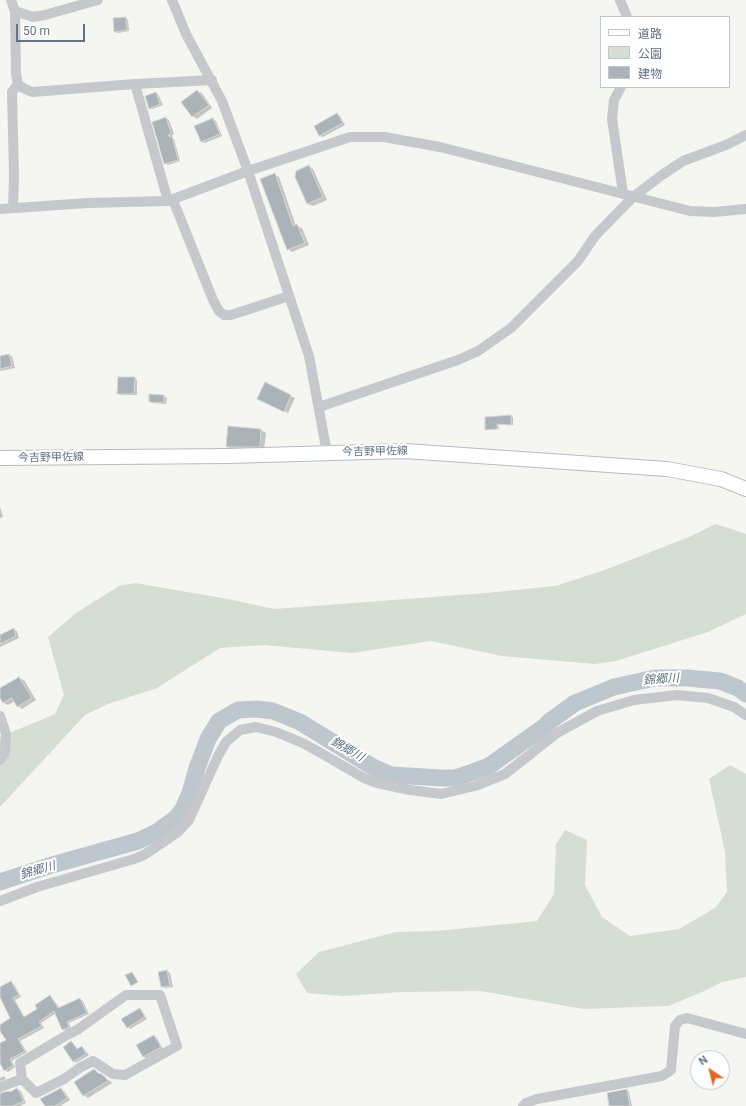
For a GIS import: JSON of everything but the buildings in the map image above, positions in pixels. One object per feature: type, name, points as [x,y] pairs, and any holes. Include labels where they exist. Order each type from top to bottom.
[{"type":"main road","name":"今吉野甲佐線","points":[[0,458],[228,456],[405,451],[667,469],[721,479],[746,489]]},
{"type":"street","points":[[12,0],[15,11],[16,74],[18,84],[32,92],[212,80]]},
{"type":"street","points":[[15,11],[33,17],[98,0]]},
{"type":"street","points":[[172,0],[186,34],[222,100],[248,171],[309,356],[327,453]]},
{"type":"street","points":[[620,0],[627,16]]},
{"type":"street","points":[[13,208],[14,176],[12,92],[18,84]]},
{"type":"street","points":[[135,84],[171,200],[219,311],[224,315],[231,315],[289,296]]},
{"type":"street","points":[[620,88],[614,100],[612,119],[628,195]]},
{"type":"street","points":[[319,407],[451,362],[478,351],[511,328],[578,261],[595,236],[628,195],[683,161],[746,136]]},
{"type":"street","points":[[0,208],[171,200],[248,171],[350,138],[384,137],[440,147],[690,211],[714,212],[746,209]]},
{"type":"street","points":[[0,901],[37,888],[134,859],[144,855],[178,832],[189,820],[218,756],[226,742],[240,730],[256,728],[276,732],[306,744],[364,778],[377,783],[410,790],[441,794],[475,786],[505,774],[557,733],[597,711],[634,700],[677,695],[708,698],[734,707],[746,715]]},
{"type":"street","points":[[0,716],[6,734],[5,752],[0,760]]},
{"type":"street","points":[[126,995],[160,995],[177,1046],[125,1075],[113,1074],[93,1061],[81,1067],[64,1079],[36,1093],[22,1078],[20,1063],[77,1030],[126,995]]},
{"type":"street","points":[[523,1106],[526,1103],[537,1099],[662,1076],[671,1070],[675,1026],[680,1020],[687,1018],[746,1034]]},
{"type":"street","points":[[0,1087],[22,1078]]},
{"type":"green space","points":[[716,524],[746,534],[746,614],[708,632],[616,661],[595,664],[502,656],[431,641],[352,653],[264,645],[220,648],[157,688],[108,704],[85,715],[0,807],[0,737],[55,714],[64,695],[48,637],[76,613],[119,586],[135,583],[228,599],[274,609],[486,593],[555,586],[602,571],[689,537]]},
{"type":"green space","points":[[730,765],[746,774],[746,977],[722,982],[668,1006],[583,1009],[481,991],[403,992],[343,996],[307,993],[296,974],[319,952],[396,932],[436,931],[537,921],[554,894],[556,844],[565,830],[587,840],[585,885],[602,917],[630,936],[679,929],[715,908],[727,892],[725,851],[709,779]]},
{"type":"waterway","name":"錦郷川","points":[[0,882],[52,865],[138,841],[157,832],[175,819],[183,809],[190,793],[197,768],[208,739],[219,721],[238,710],[257,709],[273,711],[300,722],[373,767],[391,775],[455,778],[489,766],[575,703],[614,687],[655,678],[687,678],[720,681],[738,688],[746,694]]}]
